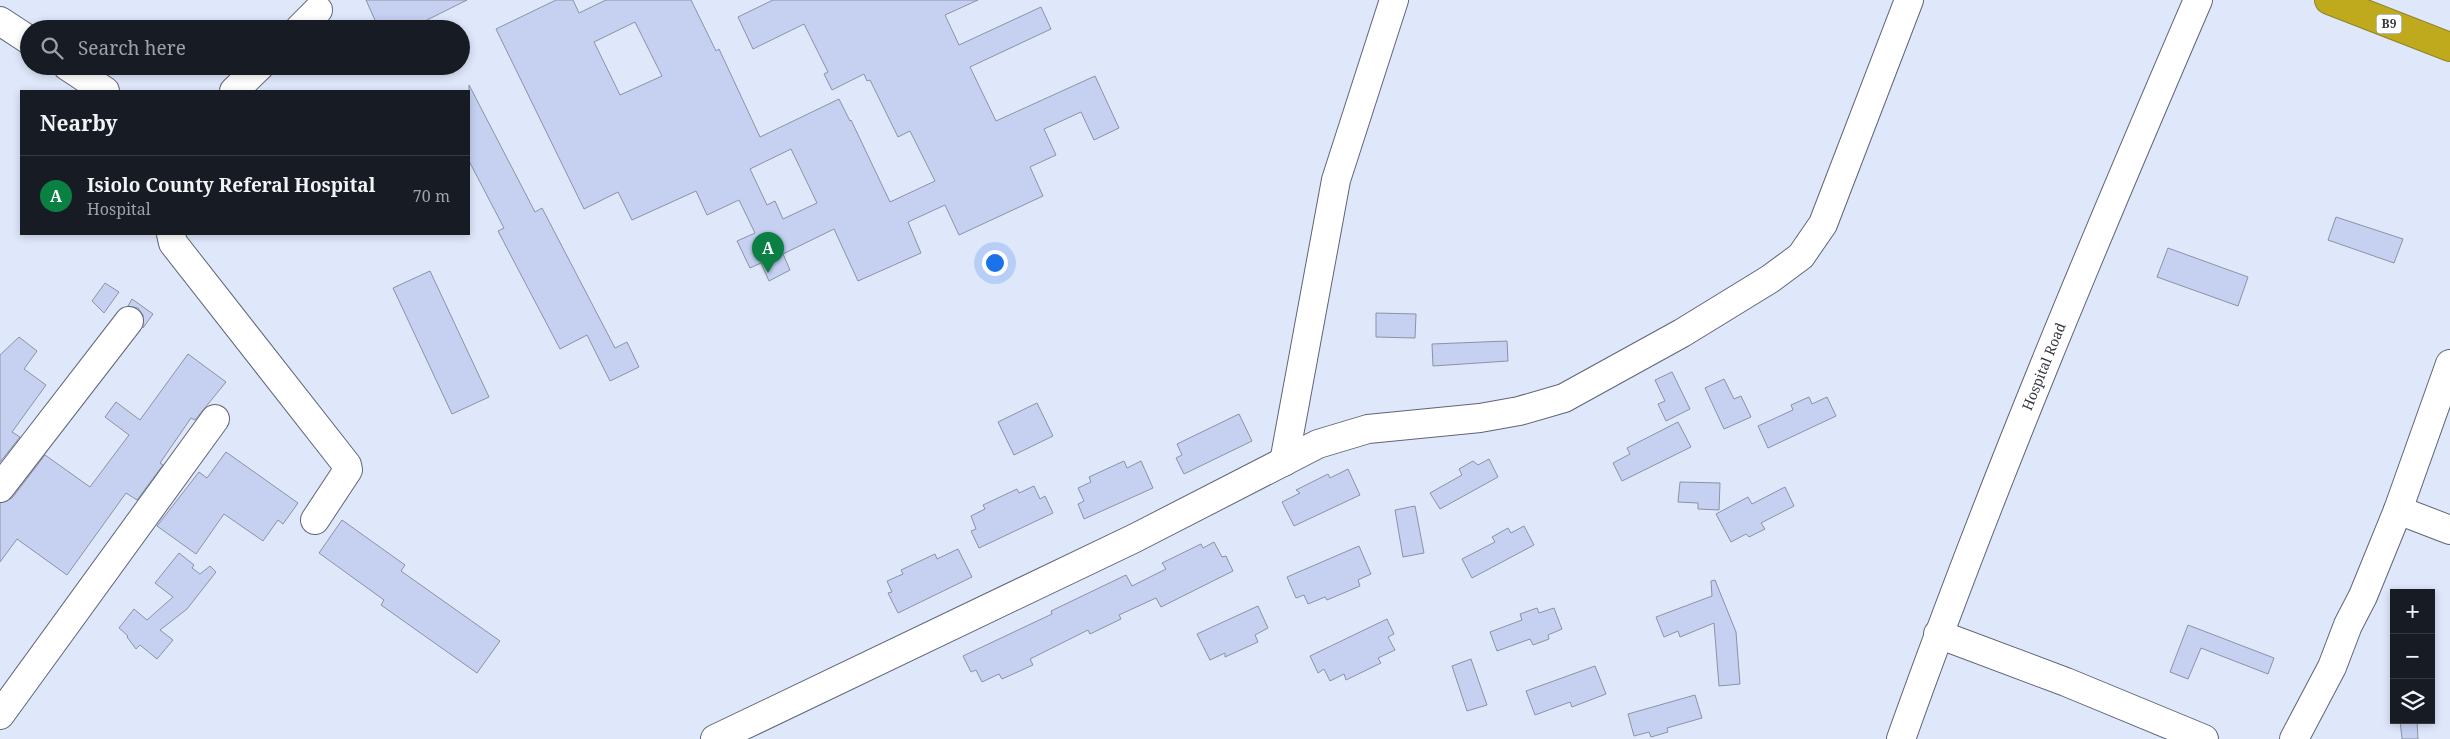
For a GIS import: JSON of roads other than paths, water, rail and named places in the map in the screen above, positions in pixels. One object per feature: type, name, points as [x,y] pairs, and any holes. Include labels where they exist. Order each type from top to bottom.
[{"type":"highway","name":"B9","points":[[2328,0],[2450,47]]},
{"type":"street","points":[[1284,462],[1336,180],[1394,0]]},
{"type":"street","points":[[716,739],[1135,538],[1318,444],[1368,429],[1480,418],[1519,411],[1564,398],[1682,333],[1770,280],[1801,256],[1823,224],[1909,0]]},
{"type":"street","name":"Hospital Road","points":[[1901,739],[1938,634],[2108,210],[2198,0]]},
{"type":"street","points":[[0,21],[20,34]]},
{"type":"street","points":[[81,75],[103,90]]},
{"type":"street","points":[[235,90],[251,75]]},
{"type":"street","points":[[171,235],[173,243],[347,465],[348,470],[316,520]]},
{"type":"street","points":[[0,488],[129,321]]},
{"type":"street","points":[[2294,739],[2332,667],[2398,510],[2450,364]]},
{"type":"street","points":[[0,715],[215,419]]},
{"type":"street","points":[[2398,510],[2450,530]]},
{"type":"street","points":[[1938,634],[2066,682],[2165,732],[2204,739]]},
{"type":"place","name":"Isiolo County Referal Hospital","points":[[768,273]]}]
